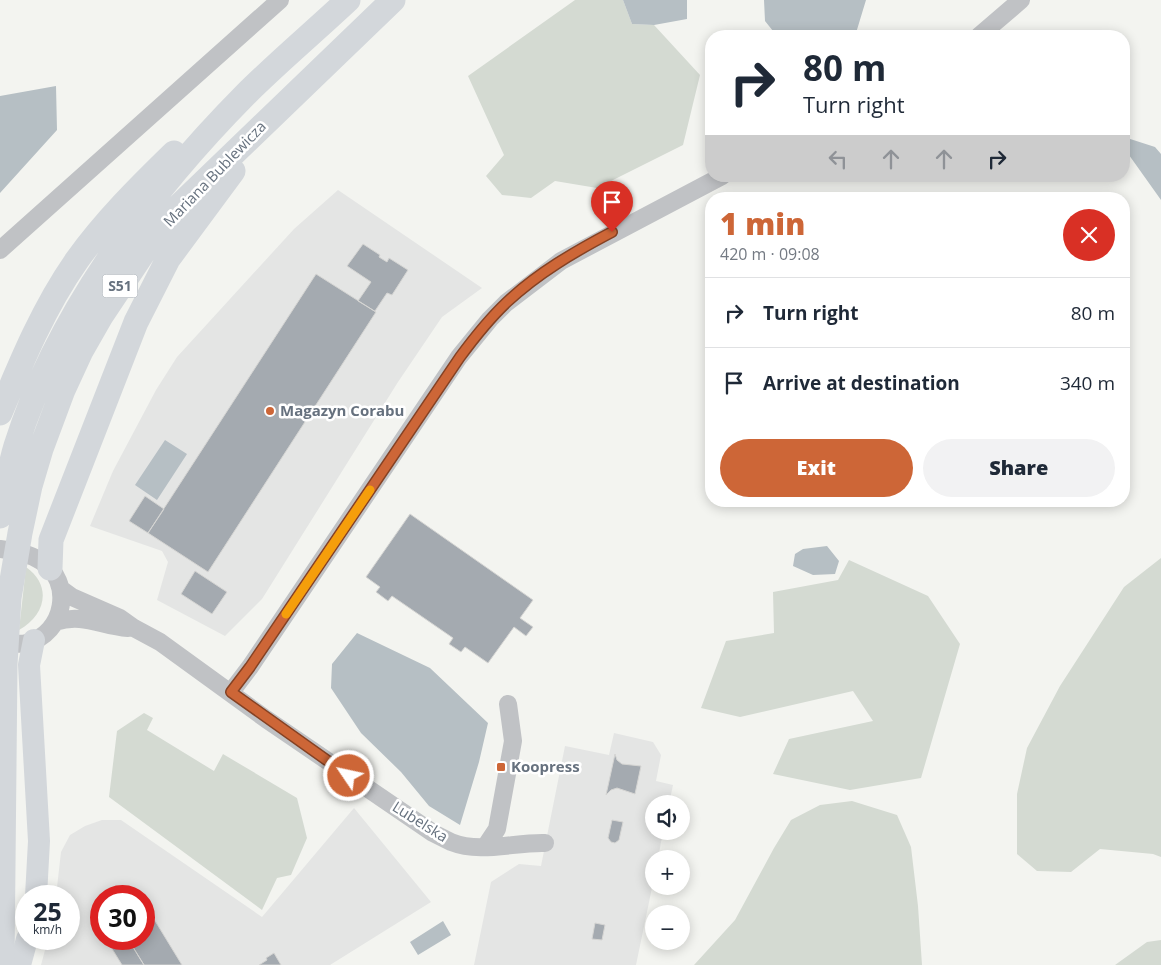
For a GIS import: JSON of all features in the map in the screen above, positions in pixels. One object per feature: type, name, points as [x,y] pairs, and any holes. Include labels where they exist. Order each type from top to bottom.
[{"type":"highway","name":"Mariana Bublewicza","points":[[0,516],[14,455],[31,405],[48,366],[107,262],[155,197],[246,95],[348,0]]},
{"type":"highway","name":"Mariana Bublewicza","points":[[2,965],[2,653],[9,598],[30,486],[52,418],[81,351],[100,316],[145,250],[177,208],[393,0]]},
{"type":"highway","points":[[55,579],[51,540],[136,322],[168,259],[223,183],[300,88]]},
{"type":"highway","points":[[0,413],[28,346],[77,261],[130,196],[182,145],[246,95]]},
{"type":"main road","points":[[34,640],[29,665],[39,841],[37,885]]},
{"type":"main road","points":[[20,965],[24,950]]},
{"type":"street","points":[[0,250],[280,0]]},
{"type":"street","points":[[986,30],[1020,0]]},
{"type":"street","points":[[231,692],[250,667],[460,357],[490,320],[522,289],[560,261],[711,182]]},
{"type":"street","name":"Lubelska","points":[[0,549],[21,552],[42,562],[72,597],[120,618],[160,642],[334,766],[434,833],[452,842],[469,846],[485,847],[526,842],[545,843]]},
{"type":"street","points":[[2,653],[42,636],[55,622],[60,613],[62,603],[55,579]]},
{"type":"street","points":[[55,622],[67,618],[83,619],[117,627],[134,628]]},
{"type":"street","points":[[485,847],[497,829],[513,741],[508,704]]},
{"type":"shaded area","points":[[575,0],[623,0],[632,24],[654,25],[700,75],[683,145],[597,188],[555,181],[531,198],[502,195],[486,176],[504,155],[468,76]]},
{"type":"shaded area","points":[[623,0],[687,0],[687,19],[654,25],[632,24]]},
{"type":"shaded area","points":[[764,0],[866,0],[857,30],[772,30],[765,21]]},
{"type":"shaded area","points":[[56,86],[57,130],[0,193],[0,96]]},
{"type":"shaded area","points":[[1130,139],[1155,147],[1161,154],[1161,200],[1130,156]]},
{"type":"shaded area","points":[[338,190],[482,288],[442,317],[398,382],[262,599],[225,636],[157,600],[168,562],[162,551],[90,526],[113,471],[156,390],[177,357],[294,229]]},
{"type":"shaded area","points":[[165,440],[187,454],[157,500],[135,485]]},
{"type":"shaded area","points":[[827,546],[839,561],[835,574],[813,575],[793,566],[795,554],[803,549]]},
{"type":"shaded area","points":[[1161,558],[1161,857],[1153,854],[1100,849],[1071,872],[1037,871],[1017,854],[1017,794],[1027,748],[1060,686],[1124,587]]},
{"type":"shaded area","points":[[849,560],[928,596],[960,644],[921,778],[850,790],[773,774],[789,739],[873,721],[853,691],[740,717],[701,708],[726,641],[774,633],[773,592],[838,580]]},
{"type":"shaded area","points":[[26,567],[35,575],[43,592],[40,609],[35,617],[19,630]]},
{"type":"shaded area","points":[[357,633],[430,668],[488,723],[479,762],[460,825],[429,806],[401,772],[361,733],[331,688],[332,664]]},
{"type":"shaded area","points":[[144,713],[153,718],[147,730],[214,771],[223,754],[297,798],[307,838],[291,875],[277,878],[262,910],[109,797],[117,731]]},
{"type":"shaded area","points":[[614,733],[653,742],[661,755],[656,781],[673,785],[671,795],[645,795],[645,840],[661,840],[660,850],[645,850],[645,895],[650,895],[648,905],[645,905],[645,922],[636,965],[474,965],[491,882],[519,864],[541,866],[565,746],[609,755]]},
{"type":"shaded area","points":[[852,801],[897,815],[911,847],[922,965],[694,965],[735,920],[791,820],[820,805]]},
{"type":"shaded area","points":[[354,808],[431,902],[330,965],[41,965],[45,950],[80,950],[80,885],[57,885],[61,852],[70,835],[85,826],[102,820],[121,820],[262,917]]},
{"type":"shaded area","points":[[443,921],[451,935],[418,955],[410,942]]},
{"type":"shaded area","points":[[1161,940],[1161,965],[1115,965],[1147,942]]},
{"type":"building","points":[[363,244],[387,262],[389,258],[408,270],[392,295],[387,293],[376,312],[358,301],[371,282],[347,266]]},
{"type":"building","name":"Magazyn Corabu","points":[[316,274],[376,312],[208,572],[148,533]]},
{"type":"building","points":[[145,496],[164,509],[148,533],[129,521]]},
{"type":"building","points":[[410,514],[533,600],[520,618],[533,627],[526,636],[514,627],[488,663],[465,647],[461,652],[449,644],[453,638],[392,596],[388,601],[376,592],[380,587],[366,577]]},
{"type":"building","points":[[195,571],[227,592],[212,614],[181,594]]},
{"type":"building","points":[[615,754],[617,760],[622,764],[641,766],[635,794],[617,788],[611,790],[606,795]]},
{"type":"building","points":[[612,820],[623,822],[619,840],[615,843],[611,842],[608,838]]},
{"type":"building","points":[[155,921],[182,965],[144,965],[135,950],[155,950]]},
{"type":"building","points":[[595,923],[605,925],[602,940],[592,939]]},
{"type":"building","points":[[113,950],[135,950],[144,965],[122,965]]},
{"type":"building","points":[[274,953],[281,965],[259,965],[267,960],[266,958]]},
{"type":"slow traffic","points":[[286,614],[370,490]]},
{"type":"place","name":"Magazyn Corabu","points":[[270,411]]},
{"type":"place","name":"Koopress","points":[[501,767]]},
{"type":"route","points":[[349,776],[231,692],[476,336],[506,303],[522,289],[560,261],[612,232]]}]
